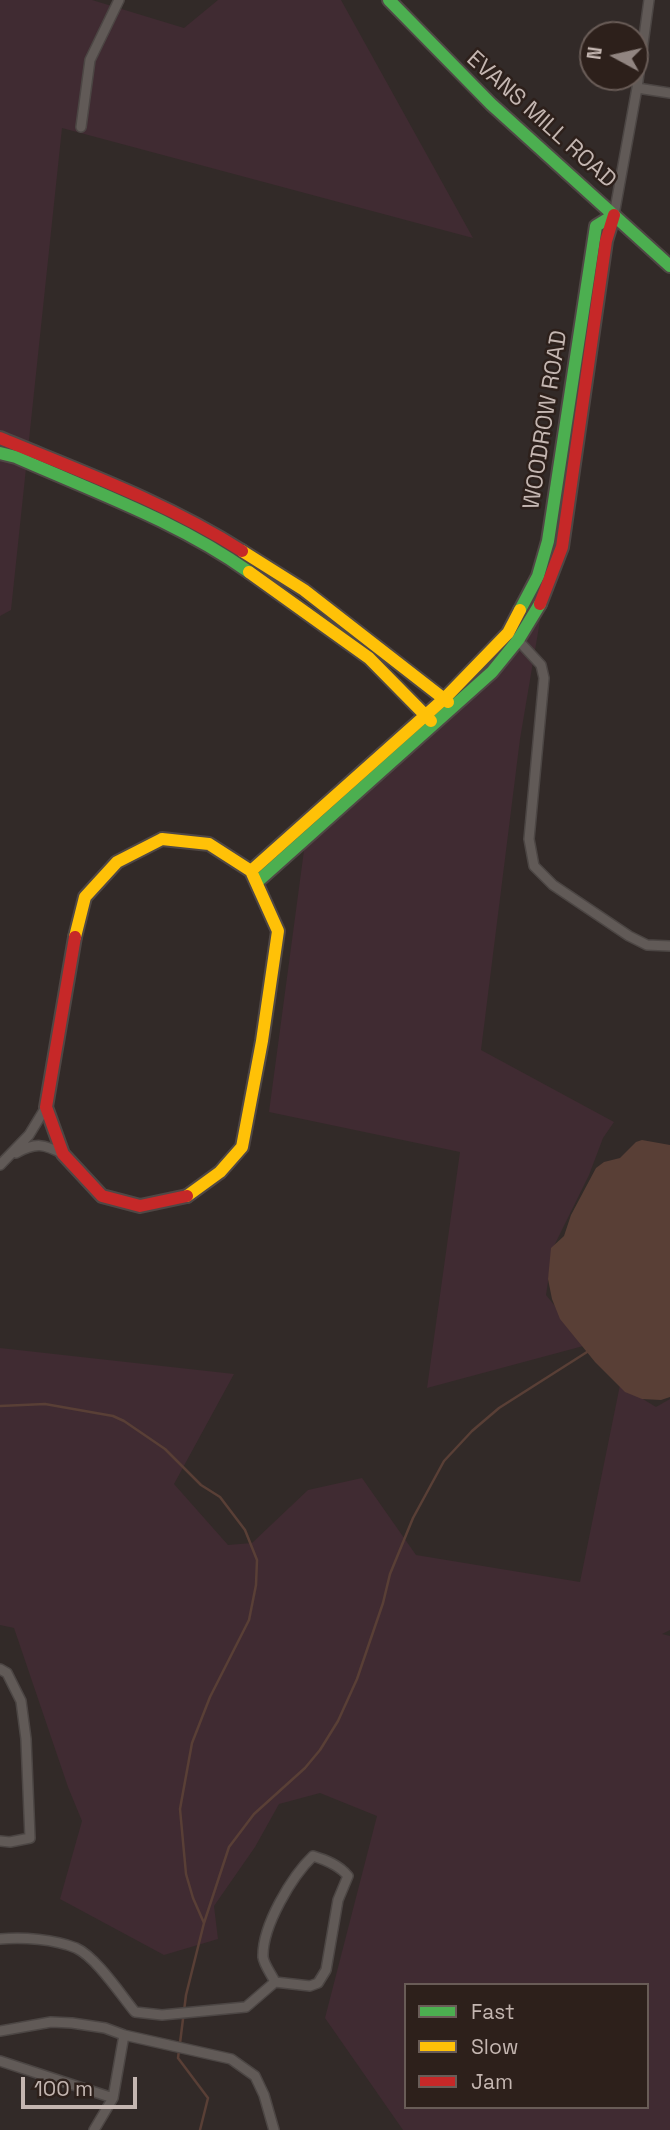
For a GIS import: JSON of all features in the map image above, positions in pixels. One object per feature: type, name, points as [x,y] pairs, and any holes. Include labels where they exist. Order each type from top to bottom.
[{"type":"street","points":[[81,127],[90,60],[119,0]]},
{"type":"street","name":"EVANS MILL ROAD","points":[[389,0],[440,56],[670,266]]},
{"type":"street","name":"WOODROW ROAD","points":[[646,21],[649,0]]},
{"type":"street","points":[[649,90],[670,93]]},
{"type":"street","name":"WOODROW ROAD","points":[[254,876],[449,703],[513,636],[538,576],[548,541],[596,226],[614,215],[636,91]]},
{"type":"street","points":[[0,438],[134,494],[211,531],[304,590],[449,703]]},
{"type":"street","points":[[0,453],[16,457],[159,520],[225,555],[369,658],[429,720]]},
{"type":"street","points":[[513,636],[541,665],[544,678],[529,839],[534,866],[553,885],[629,936],[647,945],[670,946]]},
{"type":"street","points":[[0,1166],[29,1135],[46,1107],[77,924],[85,897],[117,862],[162,839],[209,844],[254,876],[278,931],[262,1041],[242,1147],[220,1172],[184,1198],[140,1206],[102,1196],[64,1154],[46,1107]]},
{"type":"street","points":[[11,1155],[28,1146],[46,1145],[64,1154]]},
{"type":"street","points":[[0,1670],[7,1673],[21,1701],[26,1738],[30,1838],[0,1841]]},
{"type":"street","points":[[0,1939],[15,1938],[78,1949],[93,1962],[135,2012],[162,2015],[246,2007],[275,1982],[310,1986],[317,1983],[326,1970],[338,1900],[348,1876],[344,1870],[328,1861],[313,1856],[302,1866],[270,1919],[263,1959],[275,1982]]},
{"type":"street","points":[[0,2031],[51,2022],[105,2028],[124,2035],[231,2059],[256,2076],[274,2130]]},
{"type":"street","points":[[94,2130],[113,2098],[124,2035]]},
{"type":"street","points":[[0,2062],[113,2098]]},
{"type":"shaded area","points":[[0,0],[92,0],[184,28],[218,0],[341,0],[473,238],[62,128],[11,610],[0,616]]},
{"type":"shaded area","points":[[544,597],[520,739],[481,1050],[614,1122],[603,1138],[589,1175],[553,1248],[546,1295],[587,1345],[427,1388],[460,1152],[269,1112],[309,813]]},
{"type":"shaded area","points":[[642,1140],[670,1145],[670,1397],[661,1400],[642,1399],[625,1392],[595,1362],[560,1319],[548,1279],[551,1248],[564,1236],[571,1215],[596,1168],[604,1162],[620,1158],[636,1142]]},
{"type":"shaded area","points":[[0,1348],[234,1374],[174,1484],[228,1545],[252,1543],[308,1490],[362,1478],[416,1555],[580,1582],[620,1385],[656,1407],[670,1399],[670,1630],[662,1634],[670,1636],[670,2130],[403,2130],[325,2018],[377,1816],[320,1793],[279,1804],[255,1847],[214,1906],[218,1939],[164,1955],[60,1899],[82,1821],[14,1628],[0,1625]]},
{"type":"waterway","points":[[180,2043],[186,1995],[204,1923],[229,1847],[254,1814],[305,1768],[338,1721],[357,1679],[390,1574],[413,1518],[444,1461],[472,1431],[499,1408],[587,1352]]},
{"type":"waterway","points":[[0,1406],[45,1404],[113,1416],[124,1421],[165,1449],[201,1485],[220,1497],[245,1530],[257,1560],[256,1585],[249,1620],[210,1697],[192,1743],[180,1809],[186,1874],[204,1923]]},
{"type":"waterway","points":[[179,2050],[178,2058],[208,2098],[200,2130]]},
{"type":"traffic: fast","points":[[389,0],[491,104],[670,266]]},
{"type":"traffic: fast","points":[[520,610],[538,576],[548,541],[596,226],[614,215]]},
{"type":"traffic: fast","points":[[0,453],[16,457],[165,523],[249,572]]},
{"type":"traffic: fast","points":[[257,882],[492,672],[518,640],[540,604]]},
{"type":"traffic: slow","points":[[242,551],[304,590],[448,702]]},
{"type":"traffic: slow","points":[[249,572],[369,658],[431,721]]},
{"type":"traffic: slow","points":[[251,871],[445,698],[508,633],[520,610]]},
{"type":"traffic: slow","points":[[162,839],[209,844],[251,871],[278,931],[262,1041],[242,1147],[220,1172],[187,1196]]},
{"type":"traffic: slow","points":[[75,937],[85,897],[117,862],[162,839]]},
{"type":"traffic: jam","points":[[540,604],[562,547],[606,241],[614,215]]},
{"type":"traffic: jam","points":[[0,438],[154,503],[242,551]]},
{"type":"traffic: jam","points":[[75,937],[46,1107],[63,1154],[102,1196],[140,1206],[187,1196]]}]
